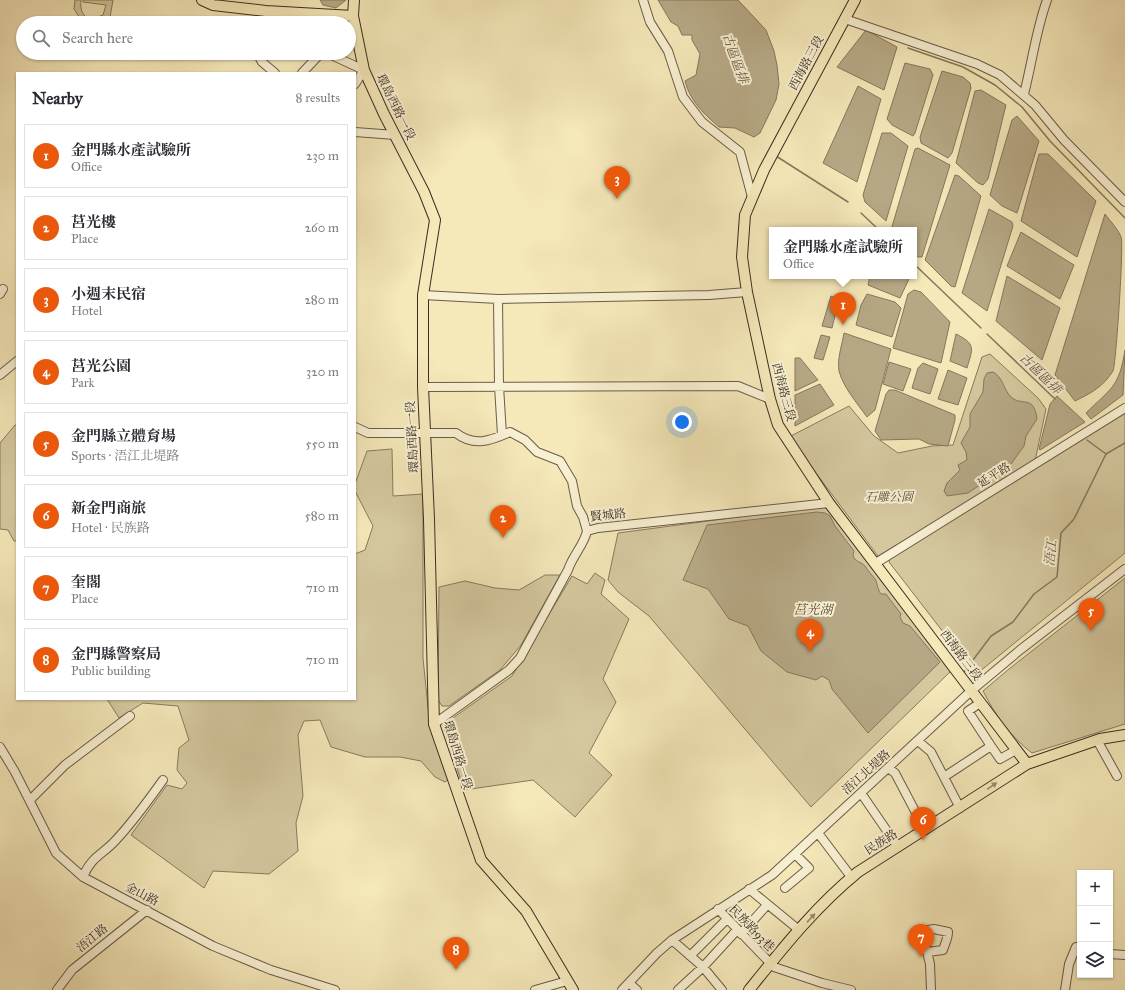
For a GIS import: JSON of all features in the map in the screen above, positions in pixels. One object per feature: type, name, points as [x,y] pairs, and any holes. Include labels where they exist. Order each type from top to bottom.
[{"type":"main road","points":[[202,0],[212,5],[259,10],[353,16]]},
{"type":"main road","name":"環島西路一段","points":[[353,16],[354,0]]},
{"type":"main road","name":"西海路三段","points":[[855,0],[764,170],[745,215],[742,237],[742,257],[747,292],[770,399],[778,425],[829,503],[1027,764]]},
{"type":"main road","name":"環島西路一段","points":[[356,31],[364,70],[424,192],[435,220],[423,295],[423,387],[434,724],[480,860],[526,911],[573,990]]},
{"type":"main road","name":"民族路","points":[[749,990],[772,966],[799,930],[838,889],[852,878],[960,808],[1011,772],[1027,764],[1097,740],[1125,735]]},
{"type":"street","points":[[643,0],[650,22],[668,51],[683,97],[702,122],[740,152],[752,197]]},
{"type":"street","points":[[1024,94],[1033,59],[1040,21],[1047,0]]},
{"type":"street","points":[[844,19],[977,64],[1000,75],[1024,94],[1064,140],[1125,202]]},
{"type":"street","points":[[261,60],[274,72]]},
{"type":"street","points":[[303,72],[314,60]]},
{"type":"street","points":[[342,60],[364,70],[356,82]]},
{"type":"street","points":[[356,132],[395,135]]},
{"type":"street","points":[[423,295],[498,299],[709,295],[747,292]]},
{"type":"street","points":[[498,299],[499,386],[502,435]]},
{"type":"street","points":[[0,375],[16,362]]},
{"type":"street","points":[[423,387],[738,386],[770,399]]},
{"type":"street","name":"延平路","points":[[876,563],[1125,408]]},
{"type":"street","name":"賢城路","points":[[356,427],[368,433],[456,433],[465,440],[478,442],[495,439],[510,432],[524,440],[537,452],[560,461],[572,481],[577,506],[583,517],[587,531],[598,528],[829,503]]},
{"type":"street","points":[[434,724],[509,670],[520,658],[568,570],[573,557],[585,540],[587,531]]},
{"type":"street","name":"浯江北堤路","points":[[622,990],[657,953],[672,940],[772,875],[971,691],[1020,650],[1125,569]]},
{"type":"street","points":[[980,703],[968,711],[1000,759],[1016,750]]},
{"type":"street","points":[[30,800],[65,765],[130,716]]},
{"type":"street","points":[[1097,740],[1118,776]]},
{"type":"street","points":[[918,741],[931,752],[960,808]]},
{"type":"street","points":[[944,777],[991,746]]},
{"type":"street","name":"金山路","points":[[0,747],[30,800],[56,853],[83,876],[213,946],[272,970],[335,990]]},
{"type":"street","points":[[888,768],[895,773],[925,830]]},
{"type":"street","points":[[83,876],[88,864],[114,842],[140,812],[163,780]]},
{"type":"street","points":[[861,793],[898,847]]},
{"type":"street","points":[[818,833],[852,878]]},
{"type":"street","points":[[785,888],[809,868],[795,854]]},
{"type":"street","points":[[749,889],[799,930]]},
{"type":"street","points":[[678,990],[768,905]]},
{"type":"street","name":"民族路93巷","points":[[718,909],[772,966]]},
{"type":"street","name":"浯江路","points":[[57,990],[72,970],[147,910]]},
{"type":"street","points":[[690,956],[727,919]]},
{"type":"street","points":[[672,940],[703,967],[719,989]]},
{"type":"street","points":[[1065,990],[1069,964],[1077,949]]},
{"type":"street","points":[[928,952],[931,976],[930,990]]},
{"type":"street","points":[[1113,954],[1124,955]]},
{"type":"street","points":[[772,966],[822,984],[851,990]]},
{"type":"street","points":[[535,990],[567,981]]},
{"type":"street","points":[[629,983],[637,990]]},
{"type":"green space","points":[[75,0],[81,0],[82,12],[85,16],[79,16],[74,9]]},
{"type":"green space","points":[[83,0],[113,0],[110,16],[100,16],[103,15],[106,5],[83,2]]},
{"type":"green space","name":"石雕公園","points":[[990,354],[1038,398],[1046,409],[1035,461],[878,556],[789,437],[849,406],[874,436],[898,453],[932,446],[953,445],[982,357]]},
{"type":"green space","points":[[1125,413],[1125,553],[979,672],[974,672],[889,562],[890,558]]},
{"type":"green space","points":[[16,425],[16,541],[14,541],[8,530],[0,529],[0,443]]},
{"type":"green space","points":[[392,449],[393,496],[423,494],[423,658],[430,727],[449,779],[445,782],[435,777],[421,761],[400,757],[365,757],[331,747],[320,720],[304,721],[298,735],[303,796],[296,823],[298,851],[269,874],[213,871],[204,888],[131,835],[167,785],[182,789],[187,783],[177,770],[179,748],[189,740],[178,706],[143,703],[119,718],[108,700],[356,700],[356,554],[365,550],[373,526],[356,493],[356,481],[367,451]]},
{"type":"green space","points":[[829,505],[952,670],[811,807],[649,616],[618,592],[608,580],[618,533]]},
{"type":"green space","points":[[595,573],[605,580],[601,594],[629,619],[603,679],[616,702],[589,753],[612,775],[575,817],[533,780],[464,790],[443,725],[512,676],[572,576],[587,584]]},
{"type":"green space","points":[[545,575],[560,575],[521,645],[500,670],[449,706],[442,706],[438,700],[439,587],[465,581],[495,588],[519,590]]},
{"type":"green space","points":[[1125,578],[1125,724],[1032,753],[1010,733],[993,709],[983,691]]},
{"type":"water","points":[[320,0],[346,0],[336,8],[323,5]]},
{"type":"water","points":[[658,0],[738,0],[766,30],[774,51],[779,84],[776,100],[760,133],[754,137],[735,128],[719,127],[698,107],[690,95],[685,81],[696,75],[700,54],[692,40],[692,35],[682,35],[678,26],[671,22]]},
{"type":"water","points":[[866,30],[897,47],[884,90],[837,67]]},
{"type":"water","points":[[905,63],[930,69],[933,75],[913,136],[892,125],[887,119]]},
{"type":"water","points":[[942,71],[963,77],[970,83],[971,88],[952,153],[948,158],[921,143],[920,137]]},
{"type":"water","points":[[858,86],[881,99],[857,182],[823,163]]},
{"type":"water","points":[[981,90],[1006,105],[988,179],[983,185],[978,183],[956,163],[975,91]]},
{"type":"water","points":[[1017,116],[1039,141],[1017,213],[1002,206],[990,195],[1012,120]]},
{"type":"water","points":[[882,133],[891,133],[908,146],[886,221],[865,202],[863,195]]},
{"type":"water","points":[[918,148],[950,165],[922,257],[917,256],[917,227],[892,227],[915,149]]},
{"type":"water","points":[[1039,154],[1048,154],[1096,201],[1077,257],[1021,221]]},
{"type":"water","points":[[955,175],[959,176],[981,196],[955,287],[951,286],[925,260]]},
{"type":"water","points":[[989,209],[1012,222],[1013,226],[987,311],[962,293]]},
{"type":"water","points":[[1105,214],[1120,234],[1122,245],[1116,349],[1113,371],[1101,385],[1075,401],[1055,375]]},
{"type":"water","points":[[1021,232],[1074,265],[1060,299],[1007,266]]},
{"type":"water","points":[[1007,276],[1060,308],[1042,360],[996,321]]},
{"type":"water","points":[[869,279],[909,279],[900,298],[868,285]]},
{"type":"water","points":[[914,290],[921,292],[950,322],[941,363],[893,348],[908,294]]},
{"type":"water","points":[[867,294],[895,302],[901,308],[892,337],[856,325],[861,305]]},
{"type":"water","points":[[831,296],[839,299],[832,328],[822,326]]},
{"type":"water","points":[[844,333],[891,349],[875,410],[867,417],[847,389],[839,371],[839,357]]},
{"type":"water","points":[[956,334],[967,341],[971,347],[971,356],[967,368],[950,361]]},
{"type":"water","points":[[821,335],[830,337],[823,360],[814,358]]},
{"type":"water","points":[[1125,350],[1123,395],[1091,419],[1086,413],[1108,392],[1117,380],[1123,363]]},
{"type":"water","points":[[795,358],[800,358],[818,380],[795,391]]},
{"type":"water","points":[[889,362],[911,369],[903,391],[883,384]]},
{"type":"water","points":[[923,363],[938,369],[930,394],[912,388],[918,368]]},
{"type":"water","points":[[948,370],[967,378],[958,405],[938,399]]},
{"type":"water","points":[[993,372],[999,377],[1011,397],[1015,400],[1027,402],[1033,406],[1037,419],[1026,436],[1024,446],[1011,464],[968,493],[947,496],[944,491],[947,483],[960,470],[958,465],[967,460],[966,452],[961,443],[970,427],[970,414],[983,392],[984,379],[987,373]]},
{"type":"water","points":[[820,384],[834,405],[795,426],[795,395]]},
{"type":"water","points":[[889,390],[895,390],[955,415],[948,446],[929,444],[919,439],[881,440],[875,431],[886,394]]},
{"type":"water","points":[[1057,396],[1085,422],[1040,450],[1050,404]]},
{"type":"water","name":"莒光湖","points":[[817,512],[825,513],[830,516],[835,526],[854,551],[853,557],[865,566],[875,579],[881,594],[886,594],[901,614],[900,617],[903,623],[910,626],[940,662],[868,733],[832,689],[829,680],[822,676],[816,680],[787,672],[761,651],[748,626],[729,619],[708,589],[683,580],[707,525]]},
{"type":"waterway","points":[[908,48],[963,67],[995,85],[1022,107],[1050,141],[1125,218]]},
{"type":"waterway","name":"古區區排","points":[[776,156],[848,202]]},
{"type":"waterway","name":"古區區排","points":[[861,213],[876,227]]},
{"type":"waterway","name":"古區區排","points":[[917,267],[981,328]]},
{"type":"waterway","name":"古區區排","points":[[987,334],[1055,399]]},
{"type":"waterway","name":"古區區排","points":[[1087,440],[1106,454]]},
{"type":"waterway","name":"浯江","points":[[964,672],[991,636],[1013,622],[1034,594],[1057,577],[1061,533],[1074,519],[1106,454],[1125,443]]},
{"type":"place","name":"小週末民宿","points":[[617,199]]},
{"type":"place","name":"金門縣水產試驗所","points":[[843,325]]},
{"type":"place","name":"莒光樓","points":[[503,538]]},
{"type":"place","name":"金門縣立體育場","points":[[1091,631]]},
{"type":"place","name":"莒光公園","points":[[810,652]]},
{"type":"place","name":"新金門商旅","points":[[923,840]]},
{"type":"place","name":"奎閣","points":[[921,957]]},
{"type":"place","name":"金門縣警察局","points":[[456,970]]}]
